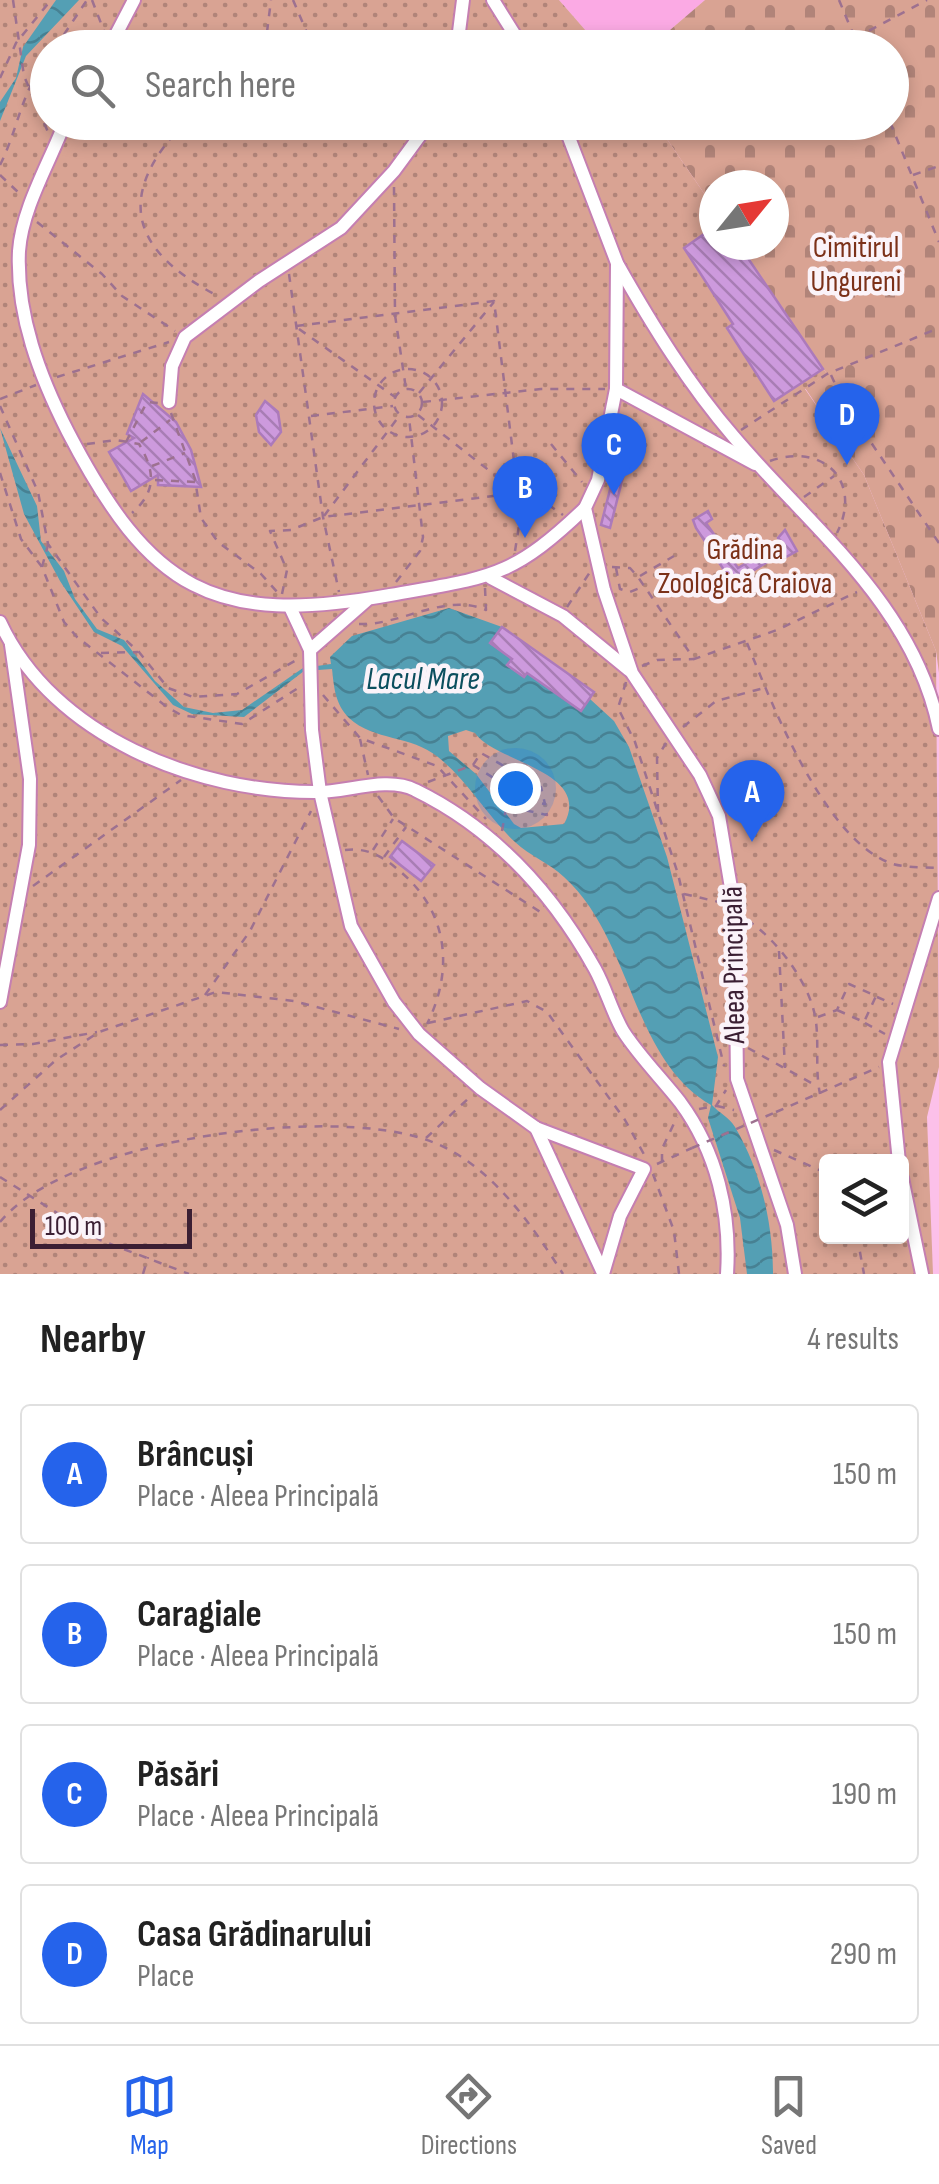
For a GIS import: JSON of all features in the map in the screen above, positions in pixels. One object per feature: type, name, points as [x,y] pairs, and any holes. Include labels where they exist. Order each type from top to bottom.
[{"type":"street","points":[[118,30],[134,0]]},
{"type":"street","points":[[459,30],[464,0]]},
{"type":"street","points":[[493,0],[512,30]]},
{"type":"street","points":[[59,140],[29,211],[20,247],[20,293],[42,382],[120,522],[152,559],[192,584],[243,603],[290,607],[366,601],[488,578],[559,536],[588,502]]},
{"type":"street","points":[[169,402],[172,366],[185,337],[341,228],[394,172],[417,140]]},
{"type":"street","name":"Aleea Principală","points":[[570,140],[617,263],[616,389],[588,502],[598,568],[632,673],[674,735],[718,816],[735,912],[731,1076],[786,1225],[796,1274]]},
{"type":"street","points":[[617,263],[684,370],[732,435],[872,584],[907,642],[934,702],[939,728]]},
{"type":"street","points":[[616,389],[760,466]]},
{"type":"street","name":"Aleea Principală","points":[[488,578],[563,616],[632,673]]},
{"type":"street","points":[[310,650],[366,601]]},
{"type":"street","points":[[290,607],[310,650],[312,730],[320,792],[351,926],[423,1029],[480,1088],[536,1128],[644,1169],[620,1216],[603,1274]]},
{"type":"street","points":[[0,622],[11,645],[82,722],[124,747],[194,772],[320,792],[371,786],[410,787],[502,846],[568,924],[624,1031],[683,1107],[706,1146],[723,1193],[727,1274]]},
{"type":"street","points":[[0,1002],[29,846],[30,779],[11,645]]},
{"type":"street","points":[[897,1154],[889,1062],[939,898]]},
{"type":"street","points":[[536,1128],[603,1274]]},
{"type":"street","points":[[909,1212],[922,1274]]},
{"type":"path","points":[[12,0],[16,43],[30,91]]},
{"type":"path","points":[[0,78],[16,43],[51,0]]},
{"type":"path","points":[[89,0],[102,30]]},
{"type":"path","points":[[68,30],[89,0]]},
{"type":"path","points":[[268,30],[272,0]]},
{"type":"path","points":[[293,0],[306,30]]},
{"type":"path","points":[[839,0],[852,30]]},
{"type":"path","points":[[870,30],[926,0]]},
{"type":"path","points":[[0,165],[30,84]]},
{"type":"path","points":[[52,140],[56,149]]},
{"type":"path","points":[[171,140],[140,186],[138,212],[146,232],[175,269],[230,302]]},
{"type":"path","points":[[897,140],[939,242]]},
{"type":"path","points":[[912,176],[939,166]]},
{"type":"path","points":[[394,172],[395,314],[406,389]]},
{"type":"path","points":[[0,175],[23,197],[44,231],[102,274],[122,296],[185,337]]},
{"type":"path","points":[[288,264],[323,517],[341,603]]},
{"type":"path","points":[[296,326],[494,302]]},
{"type":"path","points":[[419,394],[494,302]]},
{"type":"path","points":[[494,302],[520,520],[513,566]]},
{"type":"path","points":[[296,326],[396,397]]},
{"type":"path","points":[[732,435],[830,374],[939,328]]},
{"type":"path","points":[[0,400],[42,382],[185,337]]},
{"type":"path","points":[[404,370],[431,378],[442,399],[433,427],[412,438],[388,431],[374,408],[380,384],[404,370]]},
{"type":"path","points":[[830,374],[939,543]]},
{"type":"path","points":[[406,389],[419,394],[422,402],[418,414],[409,418],[400,415],[394,405],[396,397],[406,389]]},
{"type":"path","points":[[422,402],[505,391],[616,389]]},
{"type":"path","points":[[126,442],[147,402]]},
{"type":"path","points":[[169,402],[171,419],[196,482],[196,508],[218,542],[261,574],[281,596],[286,570],[270,531],[290,530],[323,517],[518,493],[536,496],[573,520]]},
{"type":"path","points":[[309,416],[394,405]]},
{"type":"path","points":[[0,406],[38,492],[48,544],[102,618],[139,652],[168,688],[193,696],[237,694],[310,650]]},
{"type":"path","points":[[418,414],[518,493]]},
{"type":"path","points":[[323,517],[400,415]]},
{"type":"path","points":[[384,596],[420,551],[422,505],[409,418]]},
{"type":"path","points":[[78,450],[104,440],[138,444],[171,419]]},
{"type":"path","points":[[120,522],[144,502],[153,480],[152,466],[138,444]]},
{"type":"path","points":[[550,444],[565,456],[588,502]]},
{"type":"path","points":[[152,466],[187,452]]},
{"type":"path","points":[[760,466],[798,454],[818,457],[836,474],[845,508],[840,530],[830,542]]},
{"type":"path","points":[[0,473],[21,539],[42,567],[64,622],[100,652],[180,715],[215,722],[242,724],[313,681],[360,738],[371,786],[394,818],[512,898],[568,924]]},
{"type":"path","points":[[794,503],[836,474]]},
{"type":"path","points":[[153,480],[196,482]]},
{"type":"path","points":[[42,567],[48,544]]},
{"type":"path","points":[[638,577],[674,556]]},
{"type":"path","points":[[616,566],[615,581],[620,590],[630,592],[644,586]]},
{"type":"path","points":[[563,616],[584,575],[598,568],[630,568],[694,659]]},
{"type":"path","points":[[342,623],[366,625],[471,604],[486,610],[488,578]]},
{"type":"path","points":[[708,1110],[716,1106],[731,1076],[684,894],[635,742],[618,708],[621,690],[632,673],[658,660],[694,659],[747,642],[872,584]]},
{"type":"path","points":[[747,642],[766,688],[832,810],[859,841],[892,864],[939,868]]},
{"type":"path","points":[[100,652],[139,652]]},
{"type":"path","points":[[658,816],[657,758],[674,735],[716,701],[766,688]]},
{"type":"path","points":[[360,738],[423,759],[447,776],[500,838],[510,785],[504,766]]},
{"type":"path","points":[[410,787],[473,766],[481,753],[541,788],[547,815],[508,806]]},
{"type":"path","points":[[473,766],[510,785],[530,801],[544,804]]},
{"type":"path","points":[[21,896],[194,772]]},
{"type":"path","points":[[204,995],[250,932],[320,792]]},
{"type":"path","points":[[372,851],[394,818]]},
{"type":"path","points":[[383,858],[406,826]]},
{"type":"path","points":[[334,851],[372,851],[422,891],[435,913],[444,948],[444,970],[423,1029]]},
{"type":"path","points":[[684,894],[720,902],[766,931],[802,984],[816,1018],[820,1094]]},
{"type":"path","points":[[778,950],[785,1068]]},
{"type":"path","points":[[838,1010],[850,984],[907,1010]]},
{"type":"path","points":[[0,1045],[33,1044],[99,1032],[204,995],[262,995],[423,1029],[527,1001],[546,1012],[583,1069],[624,1120],[651,1167],[674,1232],[679,1274]]},
{"type":"path","points":[[864,1022],[876,996]]},
{"type":"path","points":[[816,1018],[838,1010],[895,1040]]},
{"type":"path","points":[[0,1110],[56,1060],[99,1032]]},
{"type":"path","points":[[734,1040],[818,1086]]},
{"type":"path","points":[[651,1167],[889,1062]]},
{"type":"path","points":[[426,1139],[480,1088]]},
{"type":"path","points":[[716,1106],[748,1118]]},
{"type":"path","points":[[662,1162],[668,1134],[683,1107]]},
{"type":"path","points":[[0,1222],[26,1194],[106,1160],[202,1138],[280,1128],[364,1127],[426,1139],[486,1176],[531,1223],[563,1274]]},
{"type":"path","points":[[758,1144],[819,1170]]},
{"type":"path","points":[[0,1177],[100,1240],[188,1274]]},
{"type":"path","points":[[858,1244],[864,1274]]},
{"type":"path","points":[[143,1274],[148,1257]]},
{"type":"shaded area","points":[[559,0],[705,0],[670,30],[585,30]]},
{"type":"green space","name":"Grădina Zoologică Craiova","points":[[0,0],[559,0],[585,30],[30,30],[30,140],[668,140],[699,186],[699,260],[749,260],[827,374],[805,389],[864,475],[936,651],[939,1067],[927,1117],[933,1274],[0,1274]]},
{"type":"green space","name":"Cimitirul Ungureni","points":[[705,0],[939,0],[939,673],[936,651],[864,475],[805,388],[827,374],[749,260],[789,260],[789,170],[699,170],[699,186],[668,140],[909,140],[909,30],[670,30]]},
{"type":"water","points":[[56,0],[79,0],[51,30],[35,30]]},
{"type":"water","points":[[30,37],[30,52],[0,121],[0,102],[16,78],[23,47]]},
{"type":"water","name":"Lacul Mare","points":[[0,428],[37,506],[41,541],[64,571],[75,599],[97,629],[124,640],[155,681],[184,707],[213,713],[242,710],[303,668],[331,664],[330,657],[352,636],[449,608],[502,627],[490,644],[512,659],[507,666],[523,677],[527,673],[581,711],[590,699],[614,721],[629,747],[667,857],[718,1057],[712,1105],[733,1124],[752,1162],[768,1217],[773,1274],[747,1274],[740,1218],[708,1118],[711,1105],[685,1084],[664,1059],[604,932],[587,902],[564,877],[515,842],[438,757],[416,745],[370,731],[349,718],[338,701],[332,669],[304,671],[244,717],[192,714],[173,705],[122,646],[94,632],[60,581],[24,514]],"holes":[[[466,730],[485,743],[554,780],[565,792],[569,806],[564,824],[521,828],[514,824],[476,774],[449,751],[448,736]]]},
{"type":"building","points":[[699,238],[699,260],[749,260],[823,369],[774,401],[727,328],[733,324],[684,248]]},
{"type":"building","points":[[143,394],[176,422],[191,450],[201,487],[158,485],[158,475],[131,491],[109,452],[134,438],[127,434]]},
{"type":"building","points":[[265,401],[278,412],[281,432],[271,445],[259,432],[256,415]]},
{"type":"building","points":[[617,462],[626,465],[610,528],[601,525]]},
{"type":"building","points":[[708,511],[712,519],[706,523],[738,568],[781,543],[778,538],[785,530],[797,551],[786,557],[782,553],[746,575],[751,583],[738,591],[693,520]]},
{"type":"building","points":[[502,627],[594,692],[581,711],[527,673],[524,677],[507,665],[512,659],[490,643]]},
{"type":"building","points":[[402,841],[434,865],[421,881],[390,857]]},
{"type":"place","name":"Casa Grădinarului","points":[[847,465]]},
{"type":"place","name":"Păsări","points":[[614,495]]},
{"type":"place","name":"Caragiale","points":[[525,538]]},
{"type":"place","name":"Brâncuși","points":[[752,842]]}]
